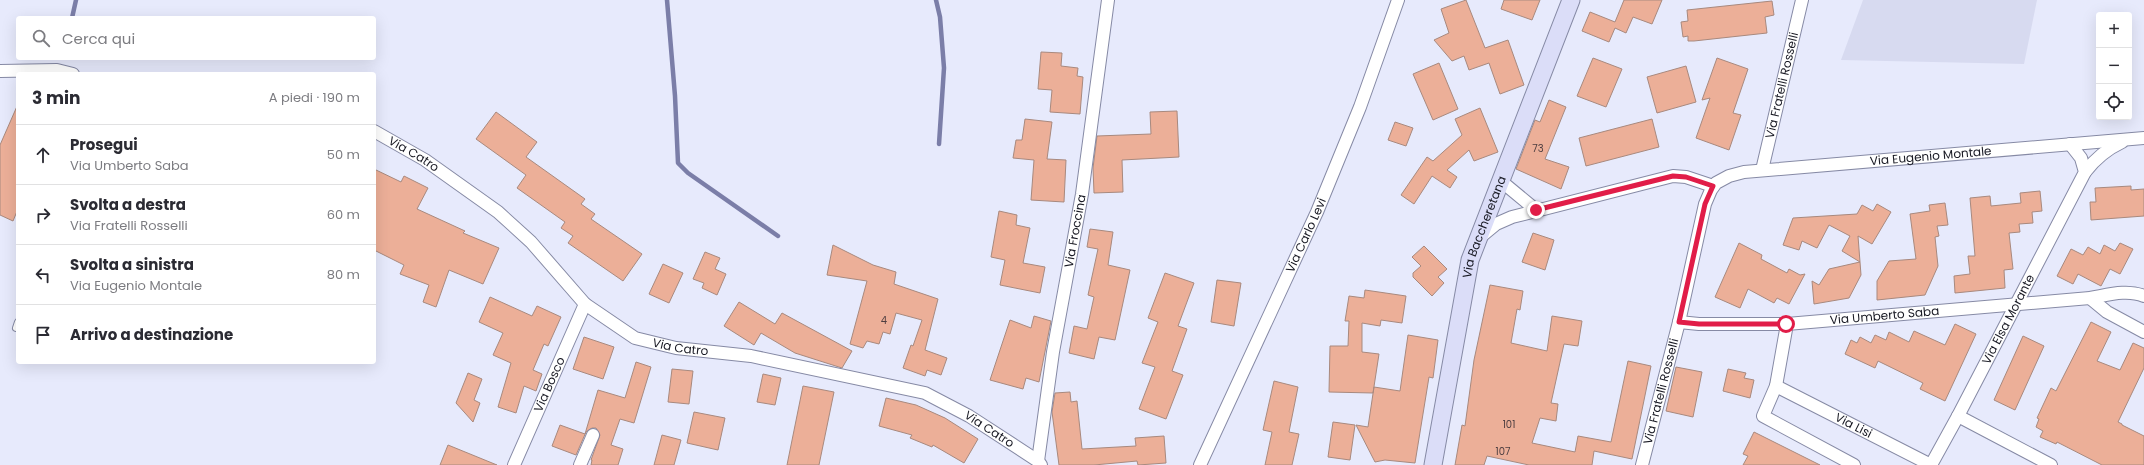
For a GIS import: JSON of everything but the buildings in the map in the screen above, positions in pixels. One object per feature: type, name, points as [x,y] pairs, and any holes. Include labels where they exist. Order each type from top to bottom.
[{"type":"street","name":"Via Froccina","points":[[1039,463],[1053,352],[1082,194],[1108,0]]},
{"type":"street","name":"Via Carlo Levi","points":[[1200,465],[1317,212],[1360,107],[1398,0]]},
{"type":"street","name":"Via Baccheretana","points":[[1433,465],[1469,268],[1478,239],[1570,0]]},
{"type":"street","name":"Via Fratelli Rosselli","points":[[1762,170],[1802,0]]},
{"type":"street","points":[[0,71],[57,70],[65,72]]},
{"type":"street","name":"Via Catro","points":[[376,132],[425,160],[498,212],[531,242],[585,304],[635,338],[676,348],[751,356],[925,393],[969,416],[1039,463]]},
{"type":"street","name":"Via Eugenio Montale","points":[[1716,183],[1736,174],[1762,170],[2144,138]]},
{"type":"street","name":"Via Elsa Morante","points":[[1931,465],[2085,172],[2094,161],[2105,152],[2127,140]]},
{"type":"street","points":[[2070,144],[2081,158],[2085,172]]},
{"type":"street","points":[[1478,239],[1496,224],[1536,210],[1673,176],[1716,183]]},
{"type":"street","points":[[1501,181],[1536,210]]},
{"type":"street","name":"Via Fratelli Rosselli","points":[[1642,465],[1679,322],[1705,204],[1716,183]]},
{"type":"street","name":"Via Umberto Saba","points":[[1679,322],[1722,325],[1786,324],[2016,305],[2134,292],[2144,296]]},
{"type":"street","points":[[2090,298],[2108,312],[2144,332]]},
{"type":"street","name":"Via Bosco","points":[[514,465],[585,304]]},
{"type":"street","points":[[1786,324],[1776,386],[1764,416],[1854,465]]},
{"type":"street","name":"Via Lisi","points":[[1776,386],[1931,465]]},
{"type":"street","points":[[1958,416],[2051,465]]},
{"type":"street","points":[[580,465],[592,435]]},
{"type":"shaded area","points":[[1863,0],[2037,0],[2024,64],[1841,60]]},
{"type":"waterway","points":[[72,16],[76,0]]},
{"type":"waterway","points":[[667,0],[675,96],[678,163],[688,173],[778,236]]},
{"type":"waterway","points":[[936,0],[940,17],[944,68],[939,144]]},
{"type":"route","points":[[1536,210],[1673,176],[1686,177],[1713,186],[1705,204],[1685,289],[1679,322],[1736,325],[1786,324]]}]
